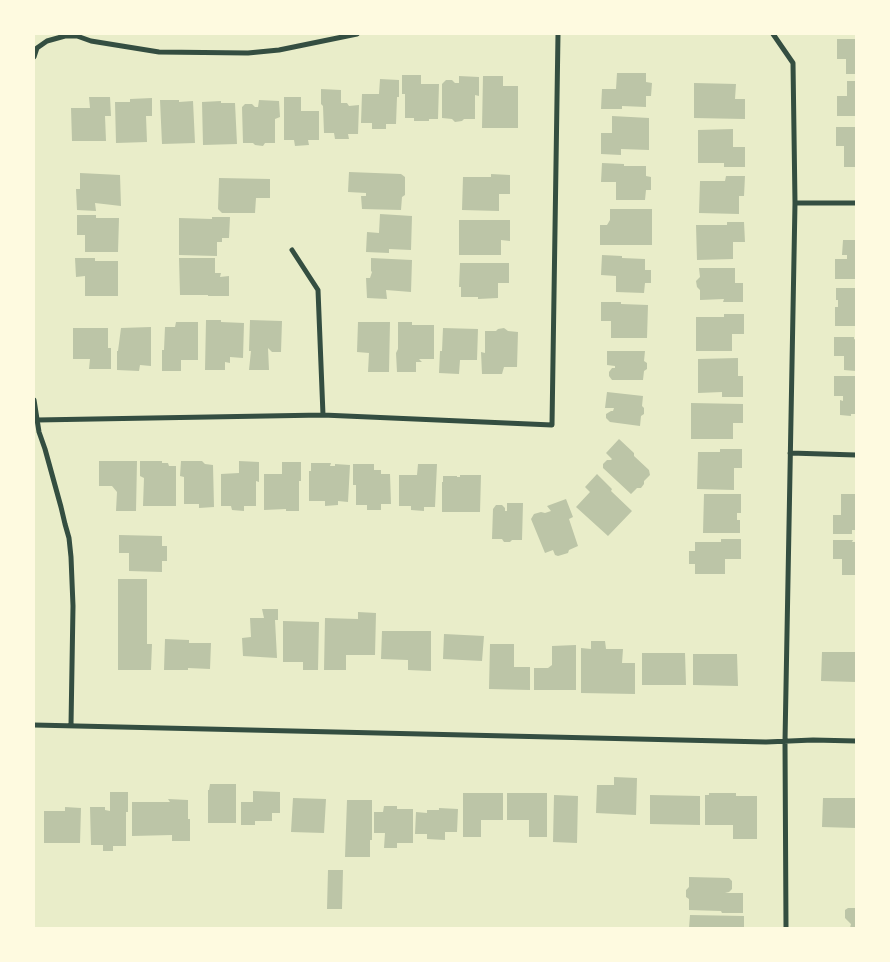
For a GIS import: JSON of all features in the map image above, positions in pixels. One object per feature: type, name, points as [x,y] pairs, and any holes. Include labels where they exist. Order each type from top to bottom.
[{"type":"street","points":[[34,57],[37,48],[48,41],[64,36],[77,36],[91,41],[159,52],[248,53],[279,50],[357,34]]},
{"type":"street","points":[[37,420],[323,415],[552,425],[558,34]]},
{"type":"street","points":[[773,34],[793,63],[794,203],[785,741],[786,928]]},
{"type":"street","points":[[794,203],[856,204]]},
{"type":"street","points":[[292,250],[318,290],[323,415]]},
{"type":"street","points":[[34,400],[38,432],[45,449],[69,538],[73,606],[71,725]]},
{"type":"street","points":[[790,453],[856,455]]},
{"type":"street","points":[[34,725],[766,742],[856,741]]},
{"type":"building","points":[[837,39],[856,39],[856,74],[846,74],[846,59],[837,59]]},
{"type":"building","points":[[617,73],[646,73],[646,82],[652,83],[651,96],[646,96],[646,107],[622,106],[622,109],[601,109],[602,89],[616,89]]},
{"type":"building","points":[[402,75],[421,75],[421,84],[439,84],[438,119],[414,121],[414,118],[405,118],[405,94],[402,94]]},
{"type":"building","points":[[459,76],[479,77],[479,96],[475,95],[475,119],[464,119],[455,122],[452,119],[442,118],[442,84],[446,80],[459,83]]},
{"type":"building","points":[[483,76],[503,76],[503,86],[518,86],[518,128],[482,128]]},
{"type":"building","points":[[380,79],[399,80],[396,124],[386,124],[386,129],[372,129],[372,123],[361,123],[362,94],[379,94]]},
{"type":"building","points":[[847,81],[856,81],[856,116],[837,116],[837,96],[847,96]]},
{"type":"building","points":[[694,83],[736,84],[735,99],[745,99],[745,119],[694,118]]},
{"type":"building","points":[[321,89],[341,90],[341,103],[347,103],[349,106],[359,105],[358,134],[348,134],[349,139],[335,139],[334,133],[324,133]]},
{"type":"building","points":[[89,97],[110,97],[111,116],[105,116],[106,141],[72,141],[71,108],[90,108]]},
{"type":"building","points":[[284,97],[301,97],[301,111],[319,111],[319,140],[308,140],[309,145],[295,146],[294,140],[284,140]]},
{"type":"building","points":[[152,98],[152,116],[146,116],[147,142],[116,143],[115,102],[130,102],[130,99]]},
{"type":"building","points":[[160,100],[193,101],[195,143],[162,144]]},
{"type":"building","points":[[259,100],[279,101],[280,117],[275,119],[275,143],[265,143],[263,146],[243,143],[242,107],[245,104],[252,104],[258,107]]},
{"type":"building","points":[[221,101],[221,103],[235,103],[237,144],[203,145],[202,102]]},
{"type":"building","points":[[612,116],[649,118],[649,150],[621,149],[621,155],[601,154],[601,133],[612,133]]},
{"type":"building","points":[[836,127],[856,127],[856,167],[844,167],[844,146],[836,146]]},
{"type":"building","points":[[733,129],[733,147],[745,147],[745,167],[724,167],[724,163],[698,163],[698,130]]},
{"type":"building","points":[[602,163],[646,166],[646,176],[651,177],[651,190],[646,190],[645,200],[616,200],[616,182],[601,182]]},
{"type":"building","points":[[349,172],[401,174],[405,177],[405,195],[402,197],[401,210],[362,209],[361,196],[366,196],[366,193],[348,192]]},
{"type":"building","points":[[80,173],[120,175],[121,206],[95,203],[96,211],[77,210],[76,189],[80,189]]},
{"type":"building","points":[[491,174],[510,175],[510,194],[499,194],[499,211],[462,210],[463,177],[491,177]]},
{"type":"building","points":[[726,176],[745,176],[744,196],[739,196],[739,214],[699,213],[700,181],[725,181]]},
{"type":"building","points":[[219,178],[270,179],[270,198],[256,198],[255,213],[222,213],[218,209]]},
{"type":"building","points":[[610,209],[652,209],[652,245],[600,245],[600,225],[607,225],[610,220]]},
{"type":"building","points":[[380,214],[412,216],[411,250],[389,249],[389,253],[366,252],[367,232],[379,233]]},
{"type":"building","points":[[77,215],[96,215],[96,218],[119,218],[118,252],[85,252],[85,235],[77,235]]},
{"type":"building","points":[[212,217],[230,217],[229,238],[222,238],[222,242],[217,242],[217,256],[179,255],[179,218],[212,219]]},
{"type":"building","points":[[459,220],[510,220],[510,241],[501,240],[501,255],[459,255]]},
{"type":"building","points":[[727,222],[744,222],[745,242],[733,242],[733,259],[697,260],[696,225],[727,225]]},
{"type":"building","points":[[843,240],[856,240],[856,279],[835,279],[835,259],[847,259],[847,255],[842,255]]},
{"type":"building","points":[[602,255],[645,259],[645,270],[651,270],[651,283],[645,283],[644,293],[616,292],[616,276],[601,275]]},
{"type":"building","points":[[75,258],[95,258],[95,261],[118,261],[118,296],[85,296],[85,276],[76,277]]},
{"type":"building","points":[[179,258],[215,258],[215,273],[221,273],[220,277],[229,276],[229,296],[180,295]]},
{"type":"building","points":[[371,258],[412,260],[411,292],[386,290],[387,299],[367,298],[366,278],[370,278],[372,272]]},
{"type":"building","points":[[460,263],[509,263],[509,283],[498,283],[498,298],[478,299],[478,297],[461,297],[461,287],[459,287]]},
{"type":"building","points":[[699,268],[735,268],[735,283],[743,283],[743,302],[723,302],[724,299],[700,300],[700,290],[697,287],[696,281],[700,277]]},
{"type":"building","points":[[836,288],[856,288],[856,326],[835,326],[835,307],[838,307]]},
{"type":"building","points":[[601,302],[648,305],[647,338],[611,338],[611,321],[601,321]]},
{"type":"building","points":[[724,314],[744,314],[744,334],[732,334],[732,351],[696,351],[696,317],[724,317]]},
{"type":"building","points":[[206,320],[244,323],[243,358],[230,357],[230,363],[225,362],[225,370],[205,370]]},
{"type":"building","points":[[250,320],[282,321],[281,352],[272,352],[268,348],[269,370],[249,370],[251,351],[249,351]]},
{"type":"building","points":[[176,322],[198,322],[198,360],[181,360],[181,371],[162,371],[165,327],[175,327]]},
{"type":"building","points":[[358,322],[390,322],[389,372],[368,372],[369,353],[357,352]]},
{"type":"building","points":[[398,322],[412,322],[412,325],[434,325],[434,359],[419,359],[422,362],[416,362],[416,372],[397,372]]},
{"type":"building","points":[[151,327],[151,366],[140,365],[139,371],[117,370],[117,351],[121,328]]},
{"type":"building","points":[[73,328],[108,328],[108,348],[111,348],[111,369],[89,369],[90,359],[73,359]]},
{"type":"building","points":[[443,328],[478,329],[477,360],[460,360],[459,374],[439,373]]},
{"type":"building","points":[[504,328],[508,331],[518,332],[517,367],[504,367],[502,374],[482,374],[481,352],[485,353],[485,331],[496,331]]},
{"type":"building","points":[[834,337],[854,337],[856,340],[856,371],[844,370],[844,356],[834,356]]},
{"type":"building","points":[[607,351],[645,351],[644,361],[647,363],[647,369],[644,371],[643,380],[612,380],[609,372],[615,366],[607,365]]},
{"type":"building","points":[[738,358],[738,376],[743,376],[743,397],[722,397],[722,392],[698,393],[698,359]]},
{"type":"building","points":[[834,376],[856,376],[856,414],[851,414],[851,416],[840,415],[840,400],[843,401],[843,396],[834,396]]},
{"type":"building","points":[[607,392],[643,396],[642,406],[644,414],[641,416],[640,426],[610,422],[606,418],[606,414],[613,411],[614,408],[605,408]]},
{"type":"building","points":[[691,403],[743,404],[743,423],[733,423],[733,439],[691,439]]},
{"type":"building","points":[[619,439],[649,470],[650,475],[644,481],[641,488],[637,488],[631,494],[603,468],[603,464],[607,460],[612,459],[606,453]]},
{"type":"building","points":[[720,449],[742,449],[742,468],[734,468],[734,490],[697,489],[698,452],[720,452]]},
{"type":"building","points":[[99,461],[137,461],[136,511],[116,511],[117,492],[112,486],[99,486]]},
{"type":"building","points":[[140,461],[162,461],[162,463],[168,463],[169,466],[176,466],[176,506],[143,506],[144,478],[140,476]]},
{"type":"building","points":[[181,461],[202,461],[205,464],[213,465],[214,507],[199,508],[199,504],[184,504],[184,477],[180,476]]},
{"type":"building","points":[[239,461],[259,462],[259,482],[256,481],[256,506],[244,506],[244,511],[232,510],[231,506],[221,506],[221,474],[239,473]]},
{"type":"building","points":[[282,462],[301,462],[299,511],[286,511],[286,509],[264,510],[264,474],[282,474]]},
{"type":"building","points":[[311,463],[331,463],[330,466],[335,466],[335,464],[350,465],[348,502],[338,501],[338,505],[325,506],[325,501],[309,501],[309,471],[311,471]]},
{"type":"building","points":[[353,464],[374,464],[374,470],[381,470],[381,474],[390,474],[391,504],[381,504],[381,510],[367,510],[367,505],[356,505],[356,485],[353,485]]},
{"type":"building","points":[[418,464],[437,464],[435,507],[424,507],[424,511],[411,510],[411,506],[399,506],[399,475],[417,475]]},
{"type":"building","points":[[597,474],[612,489],[611,491],[632,511],[608,536],[576,507],[590,492],[585,487]]},
{"type":"building","points":[[460,475],[481,475],[480,512],[442,512],[443,476],[460,477]]},
{"type":"building","points":[[704,494],[741,494],[741,513],[737,513],[737,520],[740,520],[740,533],[703,533]]},
{"type":"building","points":[[841,494],[856,494],[856,530],[852,530],[852,534],[833,534],[833,515],[841,515]]},
{"type":"building","points":[[566,499],[573,517],[569,519],[578,546],[569,550],[568,553],[558,556],[555,555],[553,550],[545,553],[531,519],[534,514],[551,511],[547,506]]},
{"type":"building","points":[[507,503],[523,503],[522,540],[504,542],[502,539],[492,539],[493,509],[496,505],[502,505],[505,511],[507,511]]},
{"type":"building","points":[[119,535],[162,536],[162,546],[167,546],[167,561],[162,561],[162,572],[129,571],[129,553],[119,553]]},
{"type":"building","points":[[721,539],[741,539],[741,559],[725,559],[725,574],[695,574],[695,564],[689,564],[689,551],[695,551],[695,542],[721,542]]},
{"type":"building","points":[[833,540],[853,540],[852,542],[856,542],[856,575],[842,575],[842,559],[833,559]]},
{"type":"building","points":[[118,579],[147,579],[147,644],[152,644],[151,670],[118,670]]},
{"type":"building","points":[[262,609],[278,609],[278,620],[275,620],[277,658],[243,656],[242,638],[251,637],[250,618],[264,618]]},
{"type":"building","points":[[358,612],[376,613],[375,655],[346,655],[346,670],[324,670],[325,618],[358,619]]},
{"type":"building","points":[[283,621],[319,622],[318,670],[303,670],[303,662],[283,662]]},
{"type":"building","points":[[382,631],[431,631],[431,671],[408,670],[408,660],[381,659]]},
{"type":"building","points":[[444,634],[484,636],[482,661],[443,659]]},
{"type":"building","points":[[165,639],[189,640],[189,643],[211,643],[210,669],[164,670]]},
{"type":"building","points":[[591,641],[605,641],[606,649],[623,649],[622,663],[635,663],[635,694],[581,693],[581,648],[591,649]]},
{"type":"building","points":[[490,644],[514,644],[514,667],[530,667],[530,690],[489,689]]},
{"type":"building","points":[[576,645],[576,690],[534,690],[534,668],[548,668],[552,665],[552,646]]},
{"type":"building","points":[[822,652],[856,652],[856,682],[821,681]]},
{"type":"building","points":[[642,653],[685,653],[686,685],[642,685]]},
{"type":"building","points":[[693,654],[737,654],[738,686],[693,685]]},
{"type":"building","points":[[614,777],[637,778],[636,815],[596,813],[597,785],[614,785]]},
{"type":"building","points":[[210,784],[236,784],[236,823],[208,823],[208,790]]},
{"type":"building","points":[[253,791],[280,792],[280,813],[272,813],[272,821],[255,821],[255,825],[241,825],[241,802],[253,802]]},
{"type":"building","points":[[110,792],[128,792],[126,846],[113,846],[113,851],[103,851],[103,845],[91,845],[90,807],[105,807],[105,810],[110,811]]},
{"type":"building","points":[[463,793],[503,793],[503,820],[481,820],[481,837],[463,837]]},
{"type":"building","points":[[507,793],[547,793],[547,837],[529,837],[529,820],[507,820]]},
{"type":"building","points":[[709,793],[736,793],[736,796],[757,796],[757,839],[733,839],[733,825],[705,825],[705,795],[709,795]]},
{"type":"building","points":[[554,795],[578,796],[577,843],[553,842]]},
{"type":"building","points":[[650,795],[700,796],[700,825],[650,824]]},
{"type":"building","points":[[293,798],[326,799],[324,833],[291,832]]},
{"type":"building","points":[[823,798],[856,798],[856,828],[822,827]]},
{"type":"building","points":[[168,799],[188,800],[190,841],[172,841],[172,835],[132,836],[132,802],[170,802]]},
{"type":"building","points":[[347,800],[372,800],[370,857],[345,857]]},
{"type":"building","points":[[384,806],[397,806],[397,809],[413,809],[413,843],[397,843],[397,848],[384,848],[385,833],[374,833],[374,812],[383,812]]},
{"type":"building","points":[[65,807],[81,808],[80,843],[44,843],[44,811],[65,811]]},
{"type":"building","points":[[439,808],[458,809],[457,832],[445,832],[445,840],[427,839],[427,834],[415,834],[416,812],[427,813],[427,810],[439,810]]},
{"type":"building","points":[[328,870],[343,870],[342,909],[327,909]]},
{"type":"building","points":[[689,877],[729,878],[732,881],[732,889],[725,893],[743,893],[743,913],[689,910],[689,899],[686,897],[686,890],[689,887]]},
{"type":"building","points":[[856,908],[856,928],[850,928],[851,924],[845,918],[845,910]]},
{"type":"building","points":[[690,915],[744,916],[744,928],[689,928]]}]
